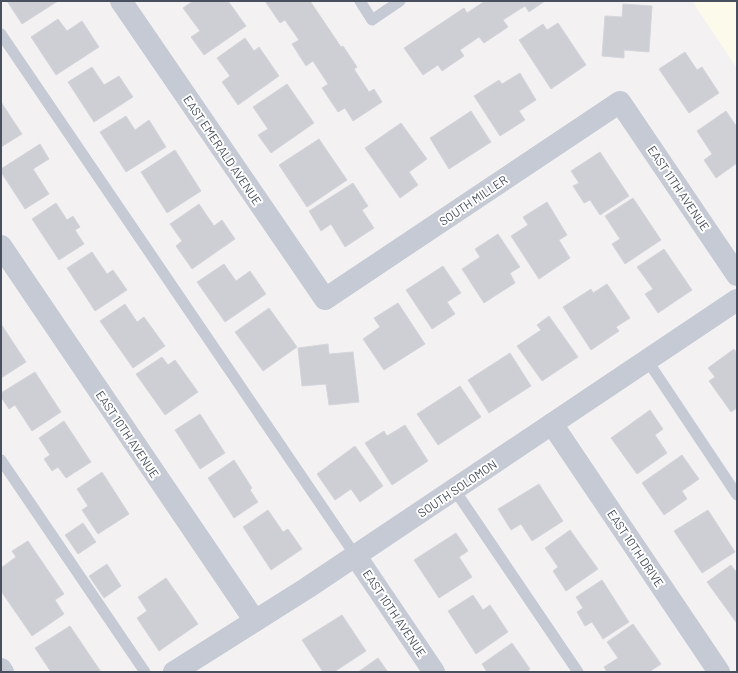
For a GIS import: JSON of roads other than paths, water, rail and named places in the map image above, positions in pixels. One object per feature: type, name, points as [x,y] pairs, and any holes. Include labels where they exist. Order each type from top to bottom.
[{"type":"street","name":"EAST EMERALD AVENUE","points":[[121,1],[325,299]]},
{"type":"street","name":"SOUTH MILLER","points":[[325,299],[620,102]]},
{"type":"street","name":"EAST 11TH AVENUE","points":[[620,102],[737,274]]},
{"type":"street","name":"EAST 10TH AVENUE","points":[[1,246],[255,621]]},
{"type":"street","name":"SOUTH SOLOMON","points":[[174,672],[307,588],[737,300]]},
{"type":"street","name":"EAST 10TH DRIVE","points":[[552,424],[720,672]]},
{"type":"street","name":"EAST 10TH AVENUE","points":[[355,555],[434,672]]},
{"type":"lane","points":[[360,1],[372,20],[400,1]]},
{"type":"lane","points":[[1,34],[355,555]]},
{"type":"lane","points":[[647,360],[737,495]]},
{"type":"lane","points":[[1,460],[145,672]]},
{"type":"lane","points":[[454,489],[578,672]]}]
